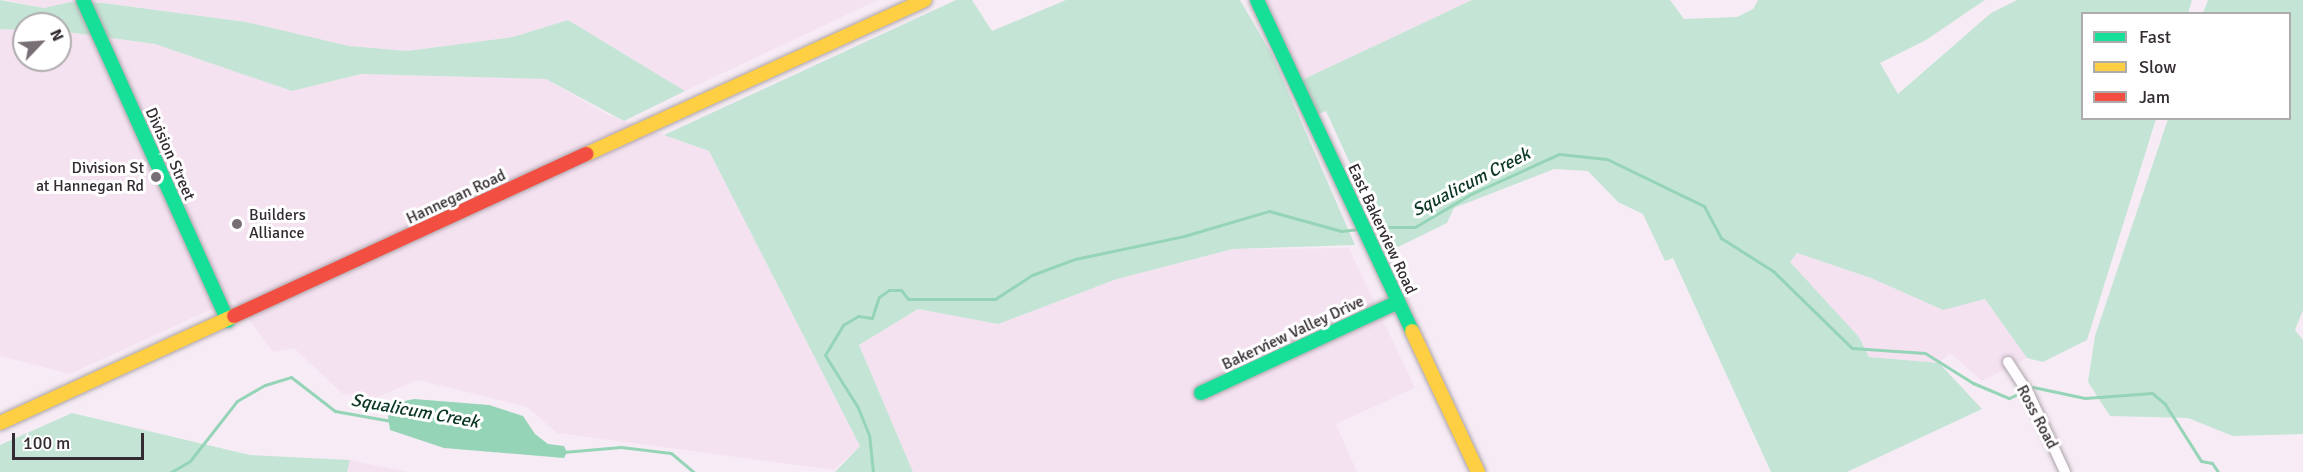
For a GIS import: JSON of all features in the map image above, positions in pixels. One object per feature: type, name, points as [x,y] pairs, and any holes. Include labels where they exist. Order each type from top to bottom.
[{"type":"street","name":"Division Street","points":[[83,0],[228,321]]},
{"type":"street","name":"Hannegan Road","points":[[0,423],[228,321],[925,0]]},
{"type":"street","name":"East Bakerview Road","points":[[1257,0],[1478,472]]},
{"type":"street","name":"Bakerview Valley Drive","points":[[1201,393],[1398,302]]},
{"type":"street","name":"Ross Road","points":[[2008,362],[2029,394],[2065,472]]},
{"type":"shaded area","points":[[0,0],[44,8],[70,2],[103,3],[246,22],[349,46],[407,51],[513,37],[568,20],[685,91],[624,121],[546,79],[361,74],[292,91],[155,44],[72,33],[72,12],[12,12],[12,30],[0,29]]},
{"type":"shaded area","points":[[5,0],[878,0],[685,91],[568,20],[513,37],[407,51],[349,47],[246,22],[103,3],[70,2],[44,8]]},
{"type":"shaded area","points":[[956,0],[972,0],[992,31],[1066,0],[1240,0],[1272,55],[1355,245],[1233,249],[1117,279],[998,324],[918,309],[859,345],[913,472],[835,472],[860,446],[709,151],[664,135]]},
{"type":"shaded area","points":[[1266,0],[1472,0],[1302,80]]},
{"type":"shaded area","points":[[1472,0],[1670,0],[1684,19],[1737,17],[1753,9],[1758,0],[1985,0],[1926,40],[1880,63],[1898,94],[1991,13],[2017,0],[2192,0],[2188,12],[2081,12],[2081,120],[2156,120],[2087,340],[2043,362],[2027,358],[1985,299],[1943,310],[1871,278],[1797,253],[1790,262],[1859,337],[1869,357],[1939,363],[1982,409],[1847,472],[1771,472],[1673,258],[1665,261],[1643,214],[1618,202],[1588,171],[1554,169],[1454,208],[1447,223],[1390,251],[1326,111],[1318,114],[1302,80]]},
{"type":"shaded area","points":[[2208,0],[2303,0],[2303,310],[2295,330],[2303,340],[2303,434],[2233,436],[2188,418],[2110,416],[2088,382],[2095,336],[2168,120],[2291,120],[2291,12],[2203,12]]},
{"type":"shaded area","points":[[0,29],[12,30],[12,72],[72,72],[72,33],[155,44],[292,91],[361,74],[546,79],[608,115],[709,151],[860,446],[834,470],[557,433],[527,407],[418,380],[375,398],[343,394],[294,348],[273,352],[234,299],[70,374],[0,356]]},
{"type":"shaded area","points":[[1349,248],[1415,388],[1336,424],[1357,472],[913,472],[859,345],[918,309],[998,324],[1117,279],[1234,249]]},
{"type":"shaded area","points":[[1797,253],[1871,278],[1942,310],[1985,299],[2027,358],[1982,381],[1950,353],[1939,363],[1869,357],[1859,337],[1789,262]]},
{"type":"shaded area","points":[[72,413],[250,455],[350,460],[347,472],[0,472],[0,445]]},
{"type":"shaded area","points":[[350,460],[409,472],[347,472]]},
{"type":"water","points":[[414,399],[489,405],[523,416],[535,434],[548,444],[564,446],[567,452],[564,458],[444,448],[390,430],[388,416],[400,402]]},
{"type":"waterway","name":"Squalicum Creek","points":[[1369,227],[1415,227],[1471,194],[1559,154],[1607,159],[1704,206],[1721,238],[1773,271],[1852,348],[1925,353],[1973,383],[2009,398],[2018,394]]},
{"type":"waterway","name":"Squalicum Creek","points":[[873,472],[869,435],[857,406],[825,355],[843,325],[858,316],[872,318],[879,297],[889,290],[901,290],[908,299],[995,299],[1032,275],[1075,259],[1184,236],[1269,211],[1341,231],[1359,229]]},
{"type":"waterway","name":"Squalicum Creek","points":[[171,472],[190,461],[237,401],[265,385],[291,377],[335,411],[391,421]]},
{"type":"waterway","name":"Squalicum Creek","points":[[2033,387],[2085,398],[2152,393],[2165,404],[2201,461],[2212,463],[2218,472]]},
{"type":"waterway","name":"Squalicum Creek","points":[[563,452],[621,447],[671,453],[694,472]]},
{"type":"traffic: fast","points":[[83,0],[228,321]]},
{"type":"traffic: fast","points":[[1257,0],[1412,331]]},
{"type":"traffic: fast","points":[[1201,393],[1398,302]]},
{"type":"traffic: slow","points":[[587,154],[925,0]]},
{"type":"traffic: slow","points":[[0,423],[234,316]]},
{"type":"traffic: slow","points":[[1412,331],[1478,472]]},
{"type":"traffic: jam","points":[[234,316],[587,154]]},
{"type":"place","name":"Division St at Hannegan Rd","points":[[156,177]]},
{"type":"place","name":"Builders Alliance","points":[[237,224]]}]
